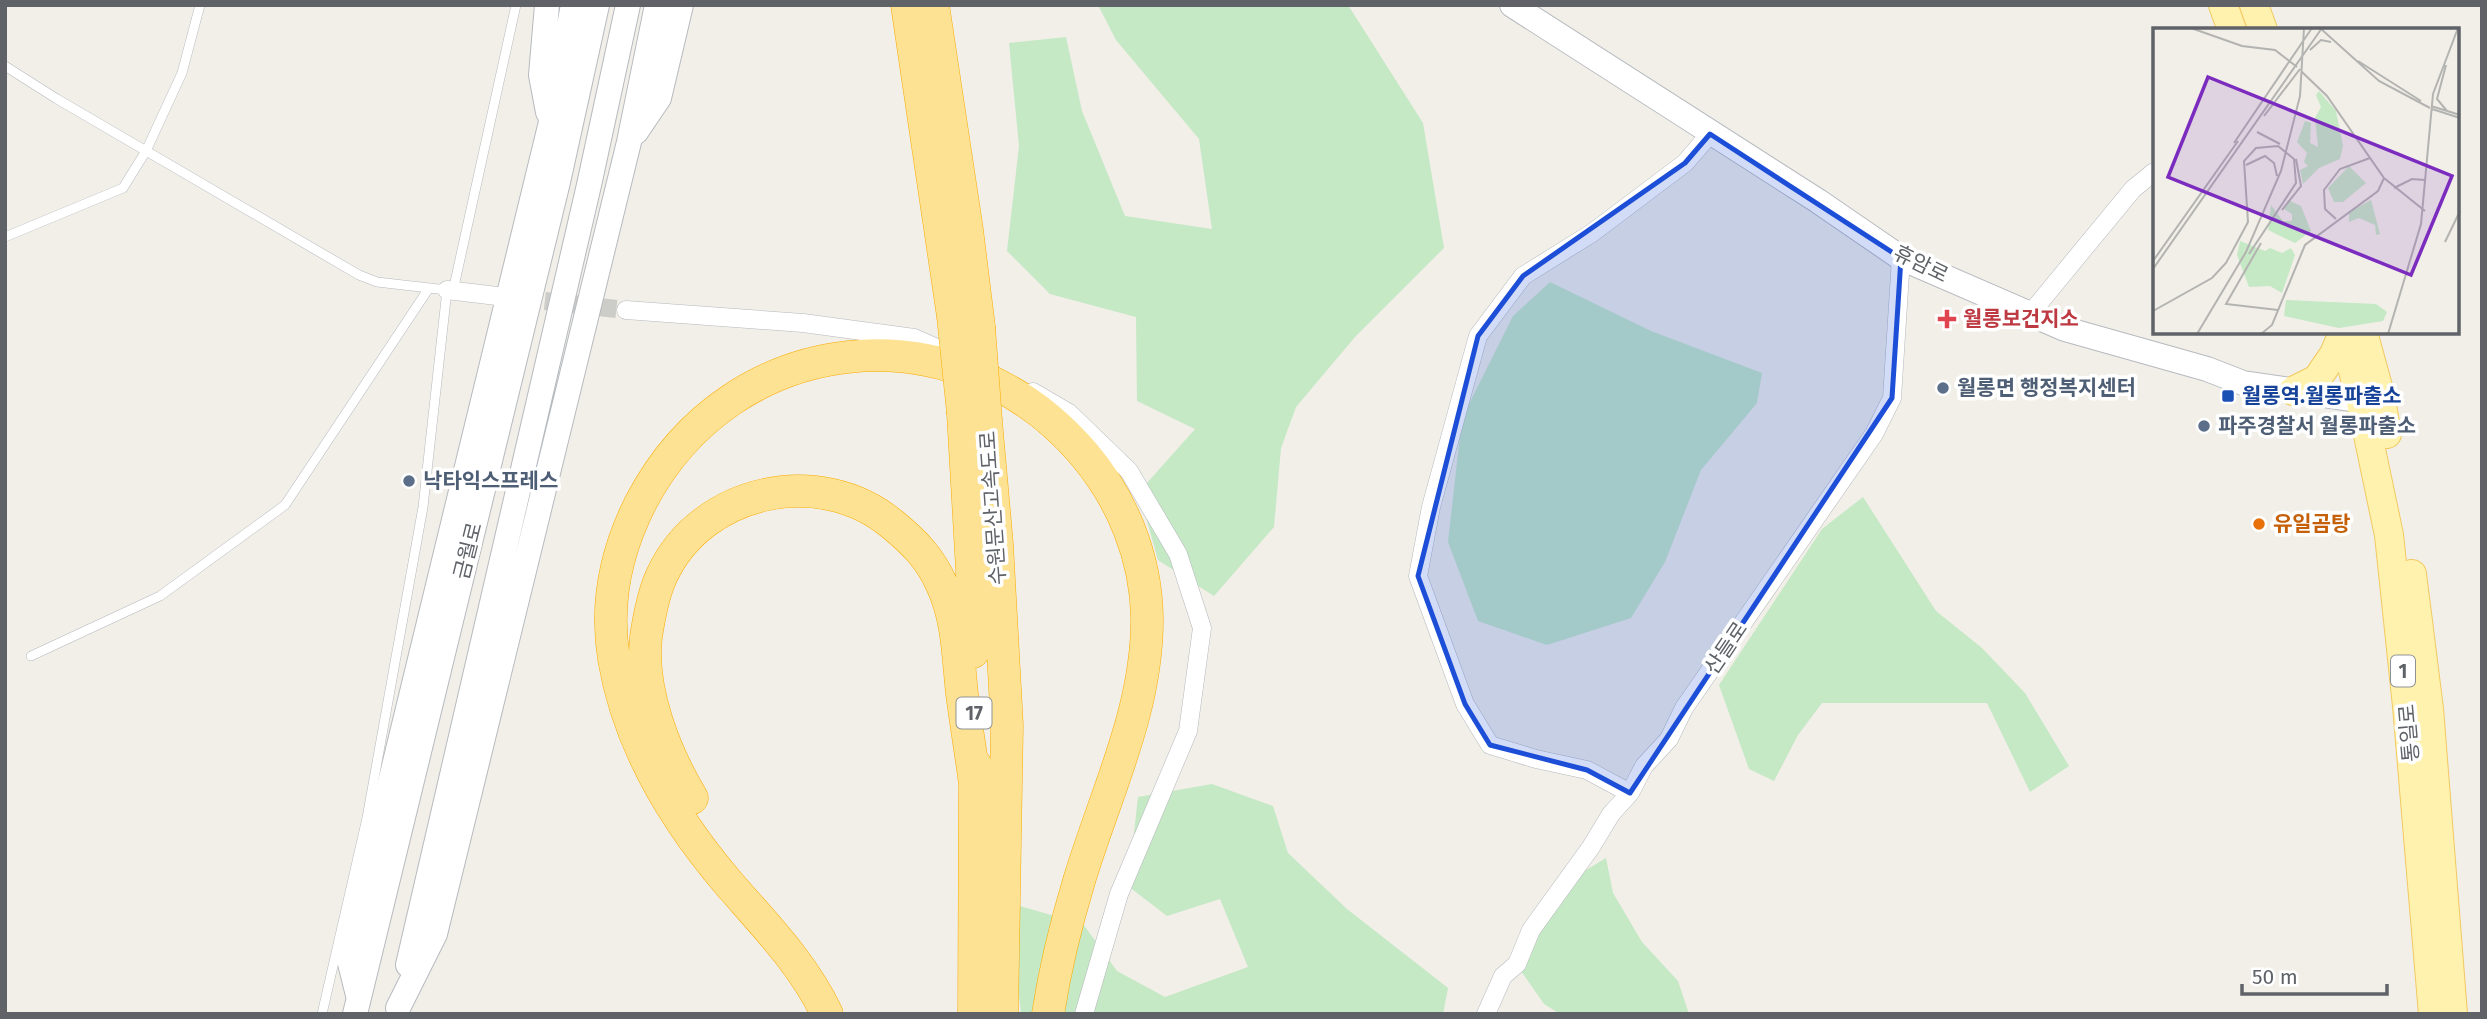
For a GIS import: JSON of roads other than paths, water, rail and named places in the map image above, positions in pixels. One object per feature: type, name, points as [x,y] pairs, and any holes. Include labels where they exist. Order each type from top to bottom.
[{"type":"highway","name":"수원문산고속도로","points":[[907,5],[966,321]]},
{"type":"highway","name":"수원문산고속도로","points":[[933,5],[965,216],[966,321],[975,417],[997,544],[1007,725],[1003,1014]]},
{"type":"highway","points":[[827,1014],[800,968],[726,880],[683,822],[657,780],[622,699],[610,612],[617,563],[633,517],[653,480],[675,450],[707,418],[740,394],[809,363],[855,356],[897,355],[934,361],[969,372],[1012,393],[1045,414],[1100,472],[1131,535],[1141,570],[1147,615],[1144,665],[1137,701],[1132,724],[1078,883],[1048,1014]]},
{"type":"highway","name":"수원문산고속도로","points":[[974,1014],[972,569],[975,417]]},
{"type":"highway","points":[[849,1014],[820,964],[706,820],[680,778],[659,729],[648,686],[646,640],[652,603],[662,575],[679,549],[700,526],[724,510],[748,498],[775,491],[803,490],[841,497],[864,505],[884,518],[919,547],[942,585],[954,621],[975,784]]},
{"type":"main road","points":[[547,5],[541,75],[550,126]]},
{"type":"main road","points":[[357,1006],[348,954],[550,126],[573,5]]},
{"type":"main road","name":"금월로","points":[[357,1006],[558,182],[597,5]]},
{"type":"main road","name":"금월로","points":[[397,1011],[580,226],[628,5]]},
{"type":"main road","points":[[397,1011],[435,934],[629,142],[657,5]]},
{"type":"main road","points":[[629,142],[659,98],[681,5]]},
{"type":"main road","name":"휴암로","points":[[1512,5],[1818,201],[1901,258],[2066,329],[2207,369],[2243,383],[2371,403]]},
{"type":"main road","points":[[2223,5],[2231,28]]},
{"type":"main road","points":[[2254,5],[2262,28]]},
{"type":"main road","points":[[2293,391],[2317,379],[2334,354],[2342,334]]},
{"type":"main road","name":"통일로","points":[[2344,334],[2371,403],[2407,531],[2429,709],[2454,1014]]},
{"type":"main road","name":"통일로","points":[[2363,334],[2407,706],[2433,1014]]},
{"type":"street","points":[[1630,793],[1587,770],[1490,745],[1465,704],[1418,576],[1431,508],[1478,336],[1523,276],[1592,233],[1685,163],[1710,134]]},
{"type":"street","points":[[2030,314],[2133,189],[2153,173]]},
{"type":"street","name":"산들로","points":[[1486,1014],[1503,976],[1517,964],[1531,930],[1591,847],[1611,814],[1630,793],[1644,766],[1669,739],[1684,708],[1867,443],[1892,398],[1901,258]]},
{"type":"street","points":[[443,290],[497,296]]},
{"type":"street","points":[[626,310],[803,323],[914,338],[1015,381],[1069,413],[1129,471],[1178,554],[1202,628],[1188,731],[1119,894],[1084,1014]]},
{"type":"lane","points":[[5,237],[123,188],[146,151],[182,73],[200,5]]},
{"type":"lane","points":[[322,1014],[367,818],[423,507],[443,290],[516,5]]},
{"type":"lane","points":[[5,66],[359,275],[377,282],[443,290]]},
{"type":"lane","points":[[31,656],[160,596],[285,505],[443,290]]},
{"type":"tunnel","points":[[518,298],[626,310]]},
{"type":"place","name":"월롱보건지소","points":[[1947,319]]},
{"type":"place","name":"월롱면 행정복지센터","points":[[1943,388]]},
{"type":"place","name":"월롱역.월롱파출소","points":[[2228,396]]},
{"type":"place","name":"파주경찰서 월롱파출소","points":[[2204,426]]},
{"type":"place","name":"낙타익스프레스","points":[[409,481]]},
{"type":"place","name":"유일곰탕","points":[[2259,524]]}]
